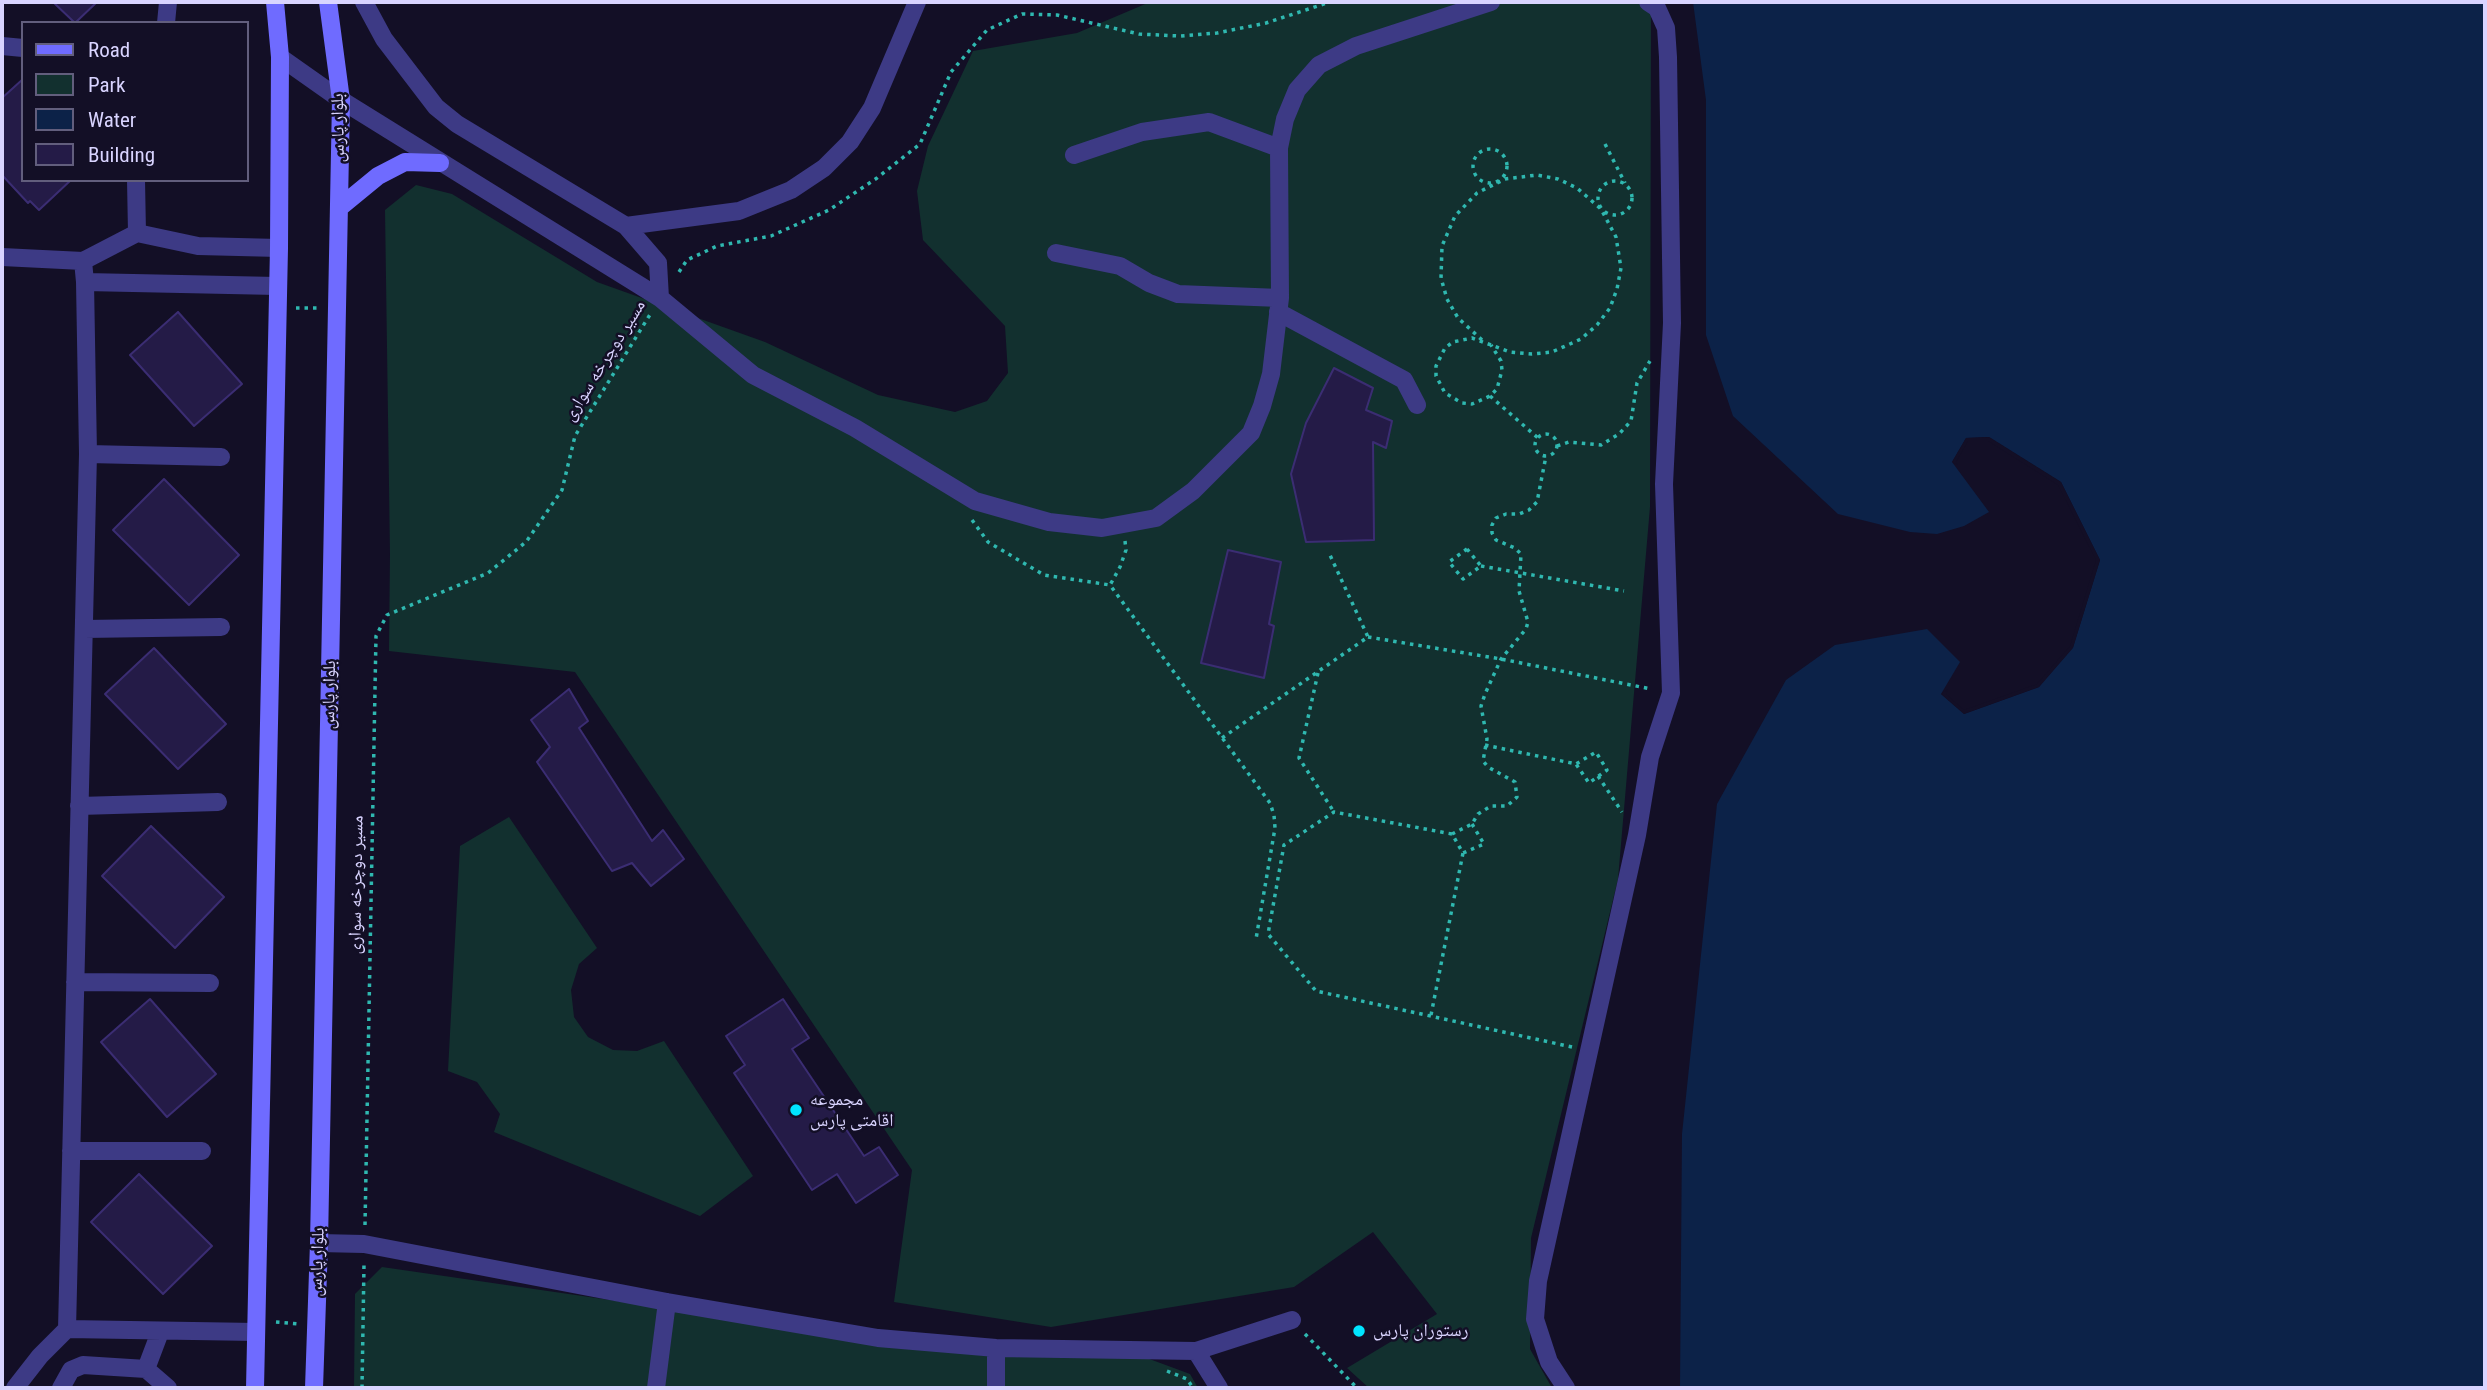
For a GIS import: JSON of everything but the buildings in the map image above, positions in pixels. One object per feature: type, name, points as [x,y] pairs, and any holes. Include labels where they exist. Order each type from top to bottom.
[{"type":"main road","points":[[255,1388],[279,248],[280,57],[275,2]]},
{"type":"main road","name":"بلوار پارس","points":[[314,1388],[340,208],[341,100],[328,2]]},
{"type":"main road","points":[[340,208],[378,176],[405,162],[440,163]]},
{"type":"street","points":[[166,21],[168,2]]},
{"type":"street","points":[[364,2],[384,39],[436,107],[457,124],[626,226],[658,263],[660,298]]},
{"type":"street","points":[[626,226],[739,211],[791,190],[824,168],[850,142],[872,108],[917,2]]},
{"type":"street","points":[[280,57],[341,100],[440,163],[660,298],[753,375],[855,428],[975,501],[1049,522],[1102,528],[1156,518],[1193,491],[1251,433],[1271,374],[1279,305],[1279,148],[1285,119],[1297,90],[1320,65],[1356,46],[1491,2]]},
{"type":"street","points":[[1566,1388],[1549,1362],[1535,1319],[1538,1281],[1637,835],[1650,757],[1671,693],[1664,484],[1672,323],[1668,57],[1666,28],[1657,8],[1648,2]]},
{"type":"street","points":[[2,46],[21,48]]},
{"type":"street","points":[[1074,155],[1142,132],[1209,122],[1279,148]]},
{"type":"street","points":[[136,182],[137,233]]},
{"type":"street","points":[[2,257],[83,261],[137,233],[198,246],[279,248]]},
{"type":"street","points":[[1056,253],[1120,266],[1149,283],[1178,294],[1279,305],[1404,380],[1417,405]]},
{"type":"street","points":[[15,1388],[40,1356],[67,1329],[88,454],[83,261]]},
{"type":"street","points":[[85,282],[277,286]]},
{"type":"street","points":[[88,454],[221,457]]},
{"type":"street","points":[[84,629],[221,627]]},
{"type":"street","points":[[79,806],[218,802]]},
{"type":"street","points":[[75,982],[210,983]]},
{"type":"street","points":[[71,1151],[202,1151]]},
{"type":"street","points":[[319,1243],[364,1244],[667,1302],[878,1338],[996,1348],[1196,1351],[1292,1320]]},
{"type":"street","points":[[656,1388],[667,1302]]},
{"type":"street","points":[[67,1329],[160,1332],[256,1326]]},
{"type":"street","points":[[146,1368],[160,1332]]},
{"type":"street","points":[[996,1348],[996,1388]]},
{"type":"street","points":[[1196,1351],[1219,1388]]},
{"type":"street","points":[[61,1388],[71,1370],[83,1365],[146,1368],[168,1388]]},
{"type":"path","name":"مسیر دوچرخه سواری","points":[[362,1388],[376,636],[387,615],[488,573],[526,542],[562,490],[575,436],[660,298],[687,260],[718,246],[771,236],[829,210],[920,144],[951,72],[987,30],[1022,14],[1057,15],[1139,34],[1180,36],[1217,33],[1266,23],[1330,2]]},
{"type":"path","points":[[1605,144],[1631,191],[1629,208],[1623,214],[1615,216],[1607,214],[1601,209],[1586,194],[1558,179],[1526,175],[1495,182],[1481,181],[1473,170],[1475,156],[1480,151],[1494,150],[1505,159],[1505,173],[1495,182],[1477,193],[1461,208],[1449,226],[1441,257],[1441,278],[1447,299],[1458,318],[1482,340],[1521,354],[1552,352],[1581,339],[1604,317],[1617,289],[1621,268],[1616,237],[1601,209],[1597,201],[1598,193],[1602,186],[1610,182],[1618,181],[1626,185]]},
{"type":"path","points":[[276,308],[338,309]]},
{"type":"path","points":[[1482,340],[1462,338],[1453,342],[1439,356],[1436,376],[1445,393],[1462,403],[1482,401],[1497,389],[1502,370],[1501,361],[1491,345]]},
{"type":"path","points":[[1538,438],[1535,447],[1541,455],[1546,456],[1555,451],[1557,446],[1569,442],[1601,445],[1619,435],[1631,421],[1637,383],[1655,353]]},
{"type":"path","points":[[1490,396],[1538,438]]},
{"type":"path","points":[[1538,438],[1548,435],[1553,437],[1557,446]]},
{"type":"path","points":[[1546,456],[1536,502],[1529,510],[1496,518],[1492,525],[1496,540],[1521,554],[1519,591],[1528,622],[1526,629],[1501,659],[1481,706],[1487,739],[1483,761],[1515,782],[1517,797],[1507,806],[1491,806],[1478,814],[1472,824],[1452,834],[1334,812],[1284,845],[1268,934],[1316,991],[1588,1051]]},
{"type":"path","points":[[964,510],[988,542],[1044,575],[1110,585],[1270,803],[1275,828],[1256,939]]},
{"type":"path","points":[[1110,585],[1126,550],[1124,524]]},
{"type":"path","points":[[1481,566],[1463,579],[1449,562],[1467,549],[1481,566],[1624,591]]},
{"type":"path","points":[[1329,553],[1368,637]]},
{"type":"path","points":[[1222,738],[1368,637],[1501,659],[1671,693]]},
{"type":"path","points":[[1318,671],[1299,758],[1334,812]]},
{"type":"path","points":[[1485,745],[1576,764],[1596,752],[1607,770],[1588,782],[1576,764]]},
{"type":"path","points":[[1598,776],[1637,835]]},
{"type":"path","points":[[1463,853],[1484,844],[1472,824]]},
{"type":"path","points":[[1431,1015],[1463,853],[1452,834]]},
{"type":"path","points":[[1292,1320],[1357,1388]]},
{"type":"path","points":[[256,1326],[315,1324]]},
{"type":"green space","points":[[1150,2],[1651,2],[1650,507],[1618,879],[1531,1238],[1530,1349],[1552,1388],[1369,1388],[1347,1368],[1437,1314],[1373,1232],[1294,1287],[1051,1327],[894,1302],[912,1170],[575,672],[389,651],[385,210],[416,185],[452,194],[597,282],[765,342],[878,395],[955,412],[987,401],[1008,373],[1005,326],[923,240],[917,191],[928,146],[973,51],[1077,33]]},
{"type":"green space","points":[[509,817],[597,948],[579,964],[571,990],[574,1017],[588,1037],[613,1050],[637,1051],[664,1041],[753,1176],[700,1216],[494,1132],[500,1114],[477,1082],[448,1071],[460,846]]},
{"type":"green space","points":[[382,1267],[997,1356],[1144,1357],[1190,1374],[1198,1388],[354,1388],[355,1294]]},
{"type":"water","points":[[1693,2],[2485,2],[2485,1388],[1680,1388],[1682,1134],[1717,804],[1786,680],[1835,645],[1927,629],[1960,662],[1941,694],[1964,714],[2039,687],[2073,647],[2100,560],[2061,482],[1989,437],[1966,438],[1952,462],[1989,512],[1964,526],[1937,534],[1910,532],[1838,514],[1733,416],[1706,335],[1706,100]]},
{"type":"pier","points":[[1989,437],[2061,482],[2100,560],[2073,648],[2039,687],[1964,714],[1941,694],[1948,689],[1946,694],[1964,710],[2037,684],[2070,646],[2096,560],[2058,485],[1988,441],[1968,441],[1956,462],[1958,465],[1952,462],[1966,438]]},
{"type":"place","name":"مجموعه اقامتی پارس","points":[[796,1110]]},
{"type":"place","name":"رستوران پارس","points":[[1359,1331]]}]
